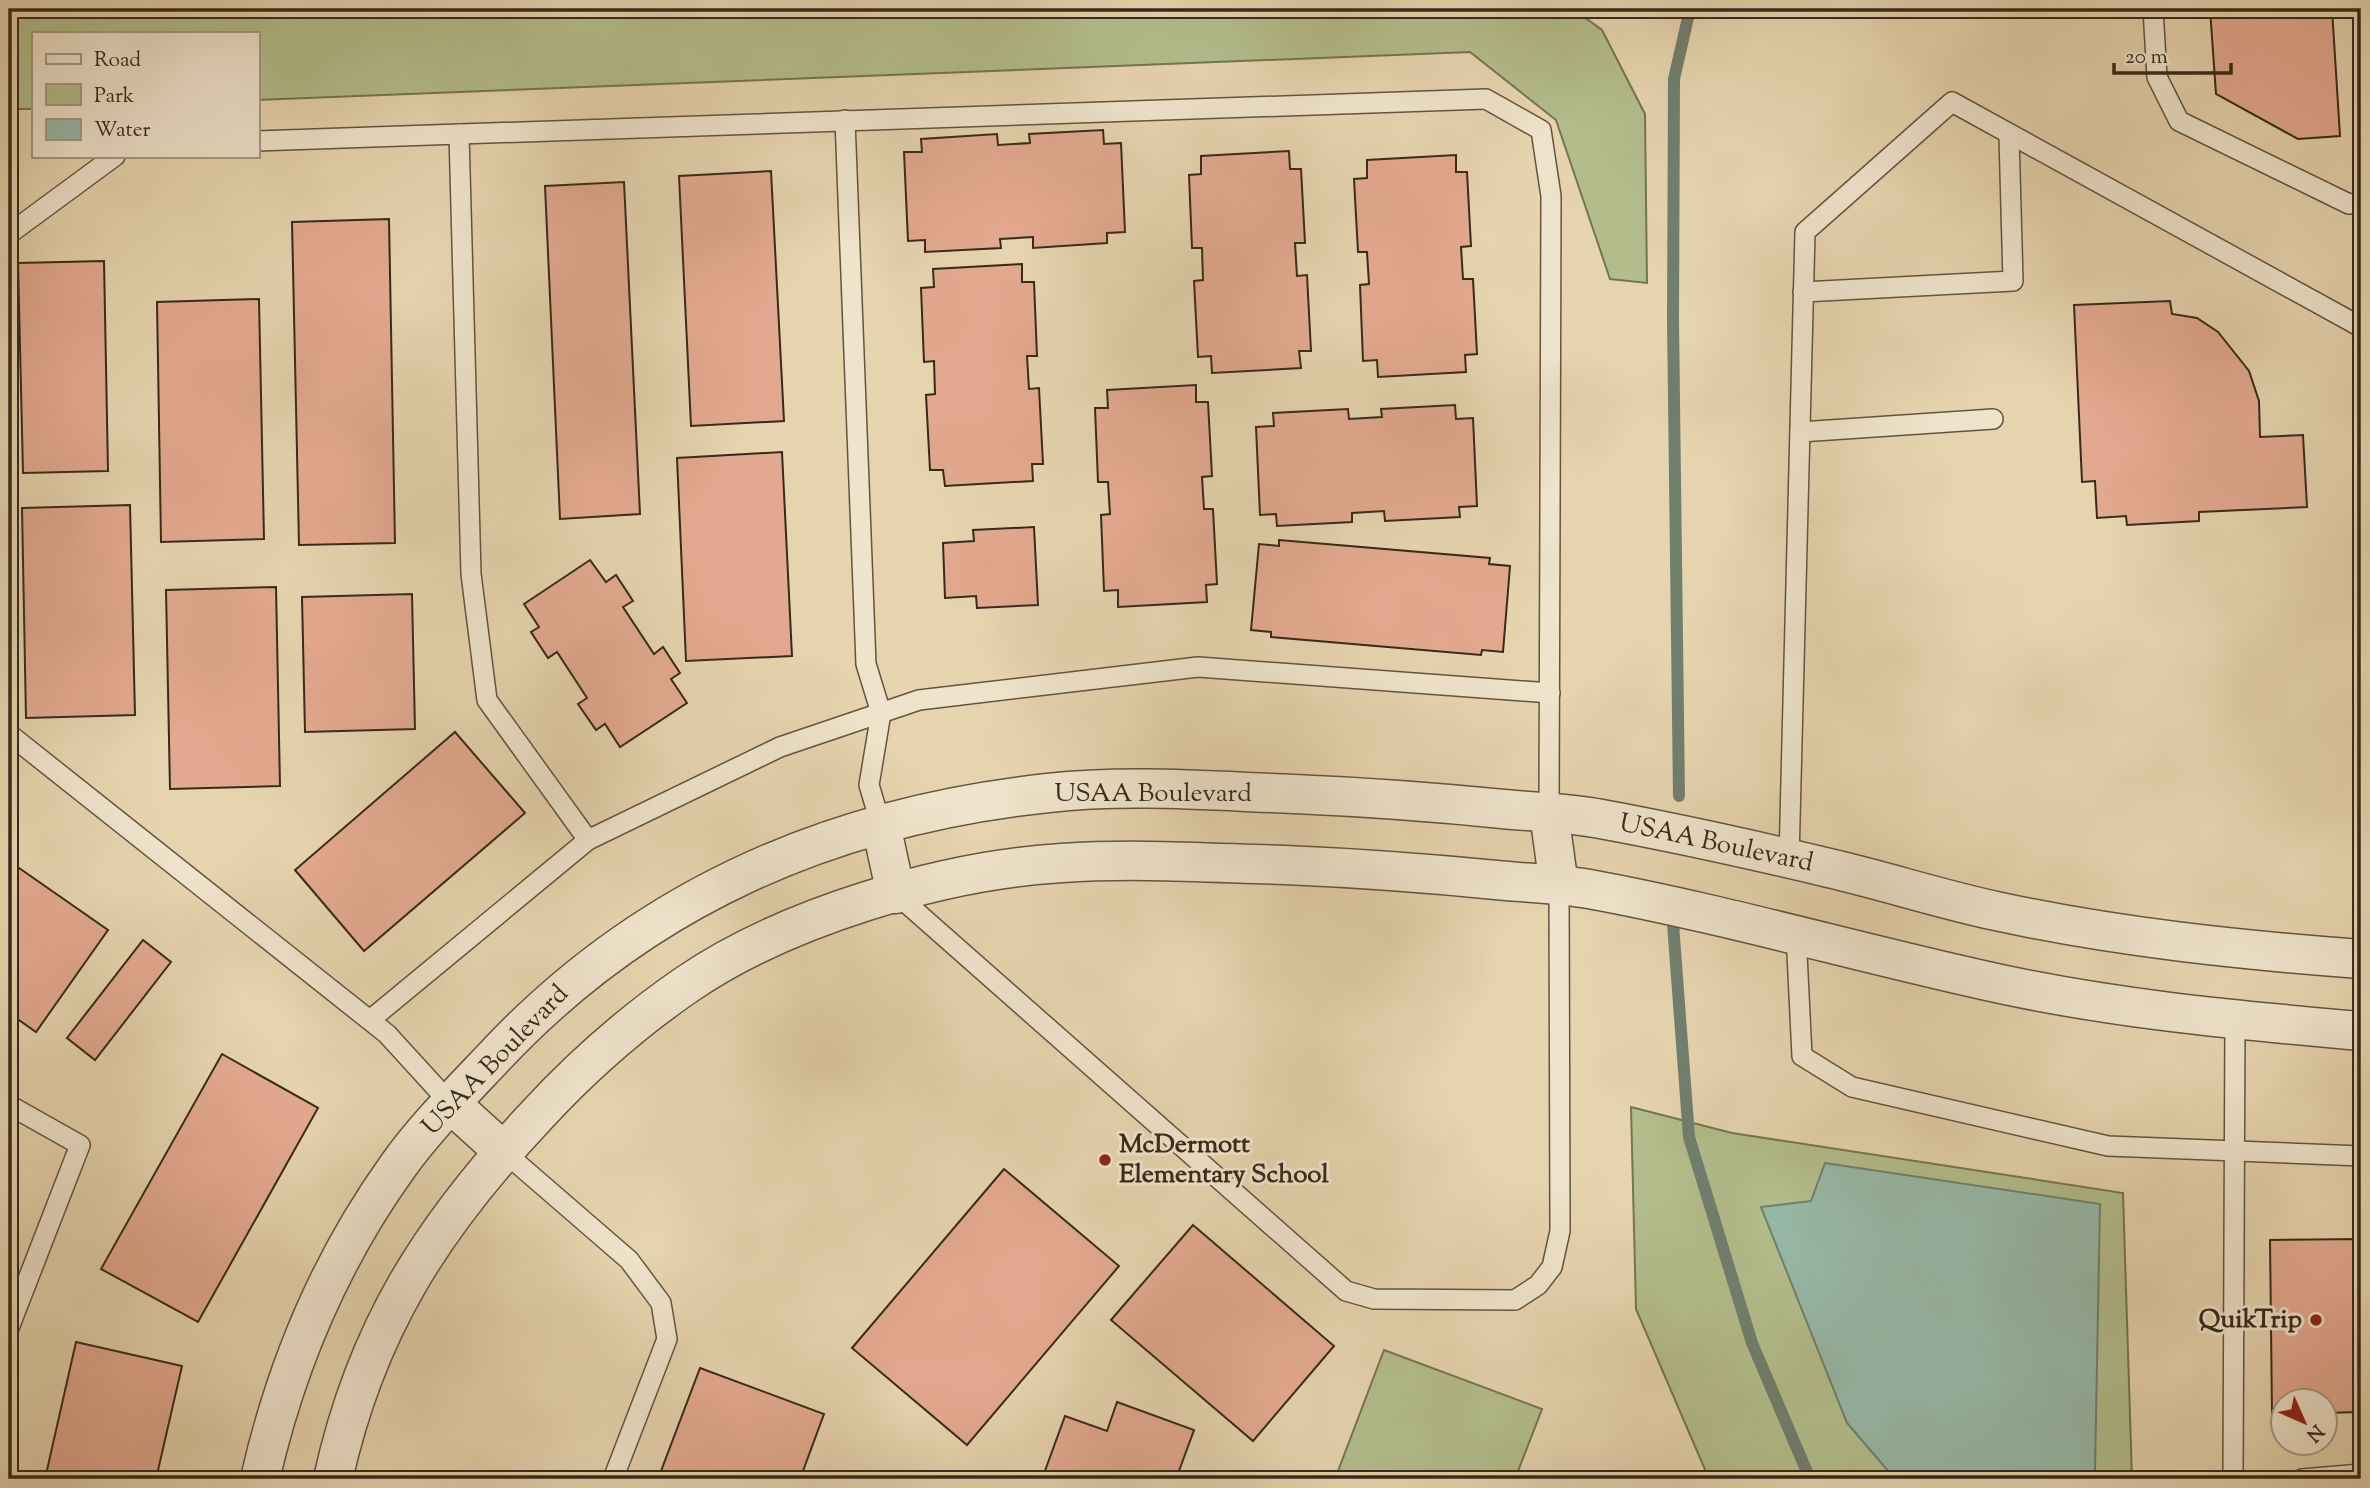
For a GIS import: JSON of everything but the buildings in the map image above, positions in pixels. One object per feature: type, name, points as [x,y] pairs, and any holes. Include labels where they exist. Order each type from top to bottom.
[{"type":"street","name":"USAA Boulevard","points":[[260,1479],[300,1339],[348,1241],[399,1164],[450,1104],[546,1006],[652,922],[748,870],[841,836],[949,806],[1054,792],[1160,790],[1389,798],[1549,813],[1594,818],[1789,859],[1996,911],[2208,947],[2361,959]]},
{"type":"street","points":[[1549,813],[1559,886]]},
{"type":"street","points":[[881,825],[896,894]]},
{"type":"street","points":[[333,1479],[366,1365],[410,1276],[456,1206],[567,1082],[619,1036],[691,982],[778,935],[896,894],[962,876],[1060,863],[1159,861],[1384,869],[1583,888],[1796,933],[1981,980],[2199,1017],[2361,1031]]},
{"type":"street","points":[[450,1104],[503,1151]]},
{"type":"lane","points":[[2152,9],[2157,77],[2179,121],[2349,204],[2361,203]]},
{"type":"lane","points":[[259,141],[1486,99],[1541,130],[1551,196],[1549,813]]},
{"type":"lane","points":[[1789,859],[1805,232],[1951,102],[2361,327]]},
{"type":"lane","points":[[845,120],[866,664],[881,713],[869,785],[881,825]]},
{"type":"lane","points":[[459,134],[471,573],[487,700],[588,840]]},
{"type":"lane","points":[[1803,292],[2013,281],[2009,136]]},
{"type":"lane","points":[[9,234],[112,158]]},
{"type":"lane","points":[[1800,432],[1993,419]]},
{"type":"lane","points":[[370,1020],[588,840],[780,747],[919,700],[1198,667],[1550,693]]},
{"type":"lane","points":[[9,734],[387,1034],[450,1104]]},
{"type":"lane","points":[[896,894],[1346,1290],[1374,1299],[1514,1300],[1538,1285],[1552,1267],[1560,1231],[1559,886]]},
{"type":"lane","points":[[1796,933],[1802,1056],[1852,1087],[2108,1146],[2361,1156]]},
{"type":"lane","points":[[2233,1479],[2235,1020]]},
{"type":"lane","points":[[9,1105],[80,1145],[9,1328]]},
{"type":"lane","points":[[503,1151],[629,1260],[661,1303],[667,1339],[613,1479]]},
{"type":"lane","points":[[2302,1479],[2361,1474]]},
{"type":"green space","points":[[9,9],[1573,9],[1602,30],[1645,114],[1647,283],[1610,279],[1556,120],[1470,52],[259,100],[259,32],[32,32],[32,109],[9,109]]},
{"type":"green space","points":[[1631,1107],[1732,1133],[2123,1193],[2132,1479],[1709,1479],[1636,1309]]},
{"type":"green space","points":[[1384,1350],[1542,1409],[1515,1479],[1335,1479]]},
{"type":"water","points":[[1825,1163],[2100,1204],[2095,1470],[2088,1479],[1895,1479],[1847,1423],[1761,1207],[1811,1201]]},
{"type":"waterway","points":[[1679,796],[1673,320],[1674,79],[1690,9]]},
{"type":"waterway","points":[[1673,924],[1689,1137],[1752,1343],[1810,1479]]},
{"type":"place","name":"McDermott Elementary School","points":[[1105,1160]]},
{"type":"place","name":"QuikTrip","points":[[2316,1320]]}]
